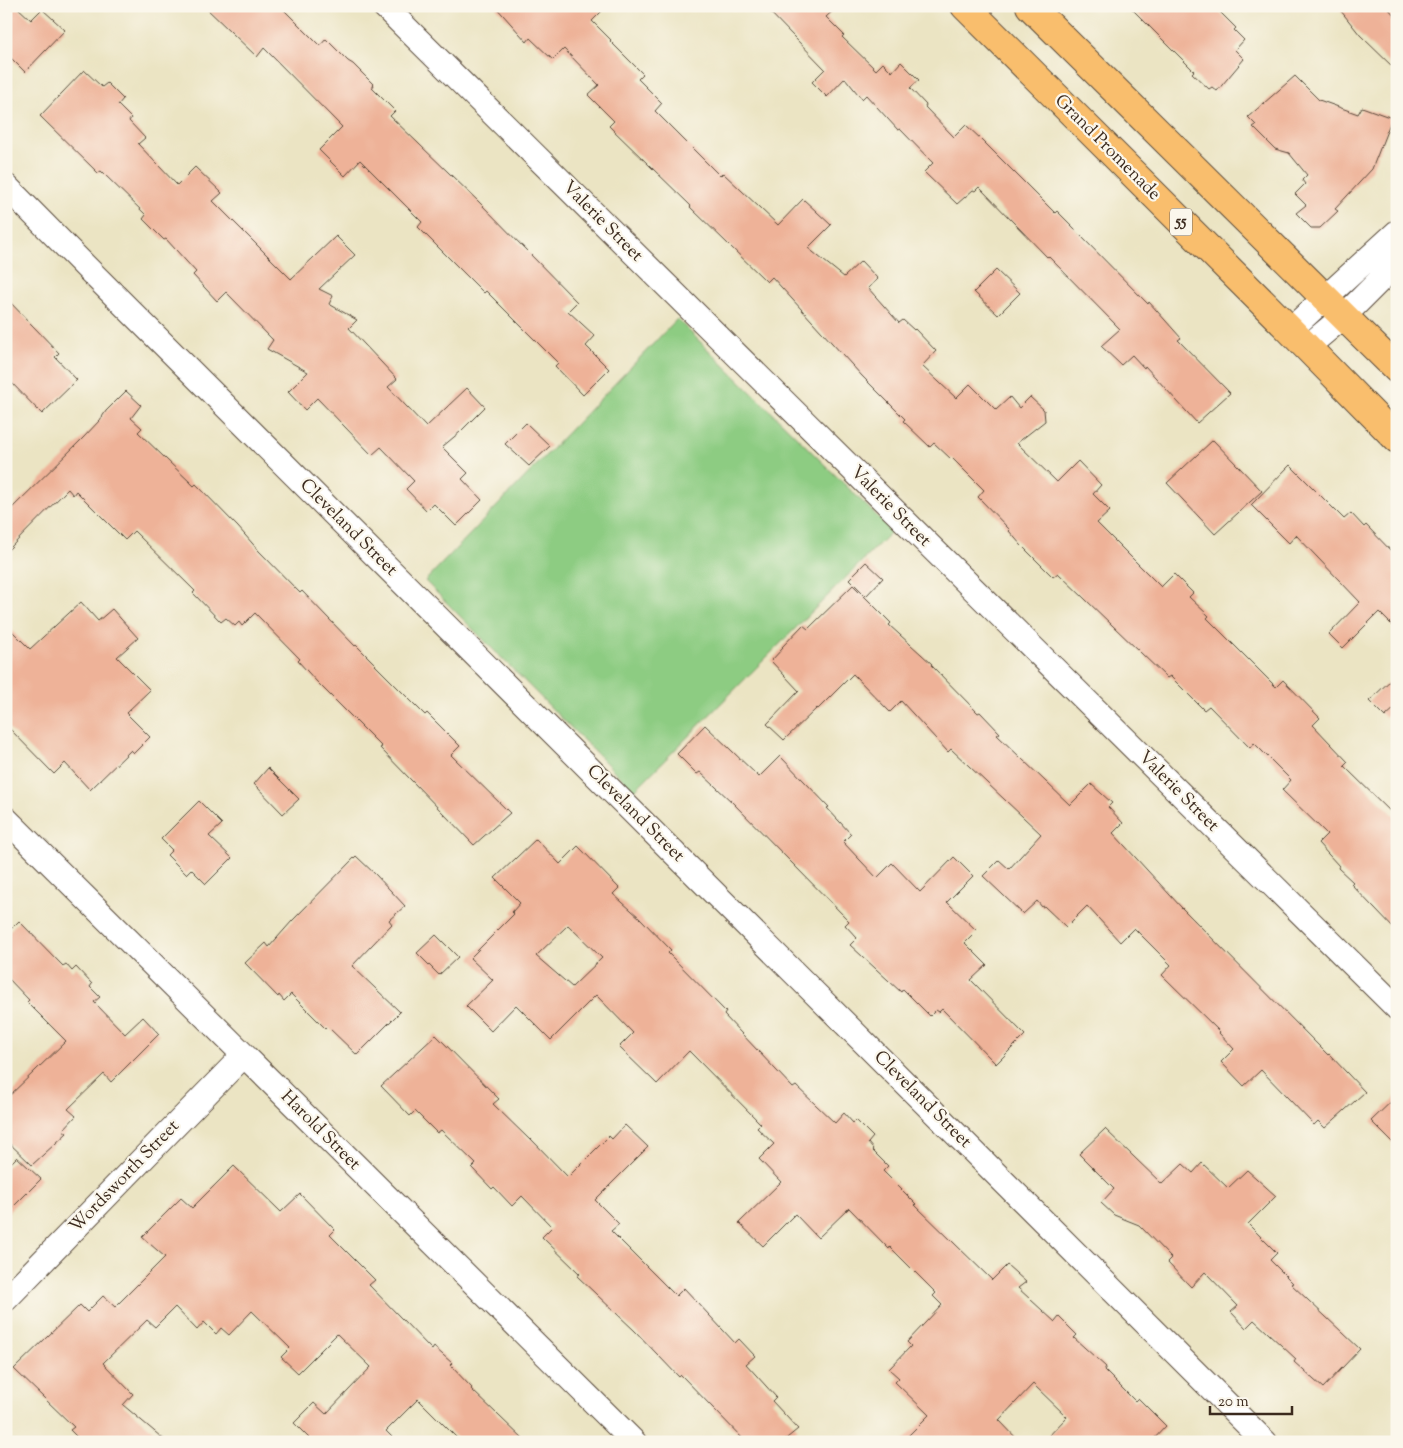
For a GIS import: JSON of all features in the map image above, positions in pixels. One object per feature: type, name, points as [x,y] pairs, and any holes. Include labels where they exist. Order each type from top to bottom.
[{"type":"main road","name":"Grand Promenade","points":[[965,6],[1397,438]]},
{"type":"main road","points":[[1030,6],[1397,369]]},
{"type":"street","name":"Valerie Street","points":[[384,6],[1397,1008]]},
{"type":"street","name":"Cleveland Street","points":[[6,186],[1265,1442]]},
{"type":"street","points":[[1334,307],[1397,232]]},
{"type":"street","points":[[1298,338],[1334,307],[1397,263]]},
{"type":"street","name":"Harold Street","points":[[6,819],[634,1442]]},
{"type":"street","name":"Wordsworth Street","points":[[6,1299],[244,1055]]},
{"type":"green space","points":[[677,319],[892,531],[634,791],[425,581]]},
{"type":"building","points":[[6,6],[16,6],[31,20],[42,9],[65,30],[25,72],[6,53]]},
{"type":"building","points":[[204,6],[280,6],[320,46],[326,39],[374,85],[372,88],[395,111],[390,116],[479,202],[577,302],[568,311],[595,336],[586,346],[609,369],[583,395],[555,366],[558,363],[418,227],[422,222],[360,160],[345,176],[319,150],[342,127],[264,48],[257,57]]},
{"type":"building","points":[[495,6],[607,6],[592,21],[643,74],[638,79],[662,103],[655,111],[720,176],[723,173],[778,225],[803,199],[831,225],[808,248],[844,277],[861,261],[878,279],[868,288],[899,323],[903,320],[915,329],[936,351],[922,366],[956,398],[970,384],[996,410],[1010,397],[1019,408],[1030,397],[1044,410],[1045,421],[1017,443],[1057,482],[1078,461],[1101,485],[1093,494],[1110,511],[1097,523],[1161,587],[1174,574],[1193,593],[1189,597],[1209,616],[1207,618],[1276,687],[1283,680],[1320,718],[1313,725],[1348,762],[1344,766],[1397,818],[1397,932],[1351,884],[1353,882],[1338,868],[1339,866],[1318,843],[1327,834],[1282,790],[1291,780],[1254,743],[1250,748],[1209,706],[1204,710],[1170,676],[1167,678],[1058,573],[1053,577],[978,497],[984,490],[952,458],[934,443],[930,447],[903,421],[905,419],[862,376],[772,277],[767,282],[609,126],[614,121],[588,95],[599,85],[564,49],[553,60],[530,38],[527,42]]},
{"type":"building","points":[[764,6],[838,6],[826,17],[844,35],[842,37],[876,70],[883,63],[892,72],[901,62],[919,80],[910,88],[926,105],[925,107],[954,137],[966,125],[1055,213],[1057,211],[1148,304],[1149,302],[1181,338],[1178,340],[1230,393],[1197,423],[1145,366],[1144,368],[1132,355],[1121,365],[1101,346],[1120,329],[1048,256],[979,187],[957,204],[924,172],[933,163],[900,129],[898,130],[866,95],[862,99],[845,78],[827,97],[812,82],[825,69]]},
{"type":"building","points":[[1129,6],[1214,6],[1236,28],[1234,30],[1244,40],[1235,50],[1244,59],[1217,91],[1212,87],[1209,89],[1192,73],[1194,71]]},
{"type":"building","points":[[1337,6],[1386,6],[1397,18],[1397,71],[1360,35]]},
{"type":"building","points":[[84,70],[102,87],[107,83],[123,99],[118,105],[131,118],[129,121],[145,138],[138,144],[177,185],[195,167],[222,193],[213,201],[291,279],[336,236],[355,255],[319,289],[333,296],[329,304],[357,320],[349,328],[397,379],[388,387],[426,427],[467,388],[485,407],[442,447],[468,473],[462,479],[482,500],[456,526],[434,504],[427,511],[406,489],[414,481],[381,447],[372,455],[317,398],[305,410],[288,392],[308,372],[267,349],[273,340],[226,292],[217,301],[193,275],[196,272],[166,239],[164,240],[143,219],[146,215],[101,171],[98,173],[40,116]]},
{"type":"building","points":[[1295,76],[1319,100],[1358,114],[1362,107],[1392,118],[1372,169],[1335,209],[1338,211],[1320,228],[1311,228],[1296,213],[1306,205],[1295,194],[1305,184],[1302,180],[1307,175],[1289,153],[1275,149],[1253,127],[1256,125],[1248,117]]},
{"type":"building","points":[[996,270],[1020,293],[998,315],[974,292]]},
{"type":"building","points":[[6,298],[59,353],[55,357],[77,380],[42,414],[6,377]]},
{"type":"building","points":[[126,391],[141,405],[131,418],[142,428],[138,432],[194,486],[196,484],[300,593],[302,591],[425,715],[427,713],[460,746],[451,755],[510,813],[474,845],[380,748],[382,747],[317,682],[298,661],[300,659],[255,613],[242,626],[239,622],[235,626],[226,618],[221,622],[193,593],[195,591],[134,531],[125,540],[76,491],[73,495],[68,489],[6,552],[6,514],[83,438]]},
{"type":"building","points":[[526,423],[550,446],[529,466],[505,444]]},
{"type":"building","points":[[1213,440],[1262,491],[1215,534],[1167,483]]},
{"type":"building","points":[[1290,465],[1344,519],[1351,513],[1364,527],[1366,525],[1397,557],[1397,630],[1379,612],[1343,648],[1329,634],[1360,602],[1296,535],[1289,543],[1251,505]]},
{"type":"building","points":[[866,562],[883,578],[866,596],[849,579]]},
{"type":"building","points":[[853,585],[891,623],[889,625],[932,664],[978,713],[980,712],[1000,733],[997,735],[1070,805],[1091,784],[1112,803],[1108,807],[1123,823],[1113,833],[1181,907],[1365,1092],[1325,1128],[1318,1121],[1314,1125],[1261,1070],[1244,1086],[1221,1062],[1234,1049],[1220,1032],[1162,975],[1171,965],[1134,928],[1120,942],[1087,906],[1066,927],[1037,901],[1023,914],[983,876],[999,860],[1009,869],[1041,834],[951,749],[948,752],[901,701],[890,712],[853,674],[784,740],[767,724],[799,691],[771,661],[803,625],[808,629]]},
{"type":"building","points":[[81,602],[98,621],[112,609],[138,638],[117,657],[150,690],[126,713],[150,737],[134,753],[131,750],[90,790],[65,763],[54,774],[6,725],[6,625],[30,649]]},
{"type":"building","points":[[1397,674],[1397,706],[1385,717],[1369,701]]},
{"type":"building","points":[[705,725],[759,777],[780,756],[829,807],[827,808],[851,834],[843,842],[877,878],[892,863],[920,892],[954,857],[973,876],[947,902],[977,931],[965,943],[987,965],[971,980],[1025,1035],[996,1064],[942,1009],[939,1012],[936,1010],[930,1016],[903,989],[901,992],[850,945],[857,938],[845,925],[849,921],[732,802],[700,772],[697,774],[677,754]]},
{"type":"building","points":[[268,768],[299,799],[283,814],[254,784]]},
{"type":"building","points":[[199,801],[222,824],[209,836],[232,858],[206,884],[191,869],[186,874],[167,855],[172,850],[161,839]]},
{"type":"building","points":[[536,839],[560,864],[578,846],[619,888],[613,894],[671,950],[668,953],[726,1012],[724,1015],[793,1088],[796,1086],[835,1123],[844,1113],[853,1123],[856,1120],[873,1137],[868,1143],[872,1150],[888,1166],[883,1171],[915,1205],[992,1280],[1007,1265],[1026,1282],[1018,1288],[1055,1322],[1059,1317],[1077,1335],[1074,1338],[1106,1367],[1104,1370],[1135,1401],[1138,1398],[1166,1426],[1151,1442],[1043,1442],[1067,1417],[1033,1384],[999,1420],[1020,1442],[902,1442],[929,1415],[895,1382],[899,1378],[889,1369],[911,1346],[907,1342],[942,1305],[933,1296],[936,1293],[849,1208],[818,1238],[795,1214],[763,1246],[739,1223],[781,1182],[759,1159],[774,1144],[757,1128],[761,1124],[689,1051],[657,1084],[619,1047],[633,1033],[596,995],[551,1040],[516,1005],[491,1031],[466,1006],[493,980],[470,958],[514,914],[512,912],[520,903],[495,878]],"holes":[[[568,925],[602,958],[572,987],[536,956]]]},
{"type":"building","points":[[356,856],[405,906],[389,920],[392,924],[352,966],[400,1012],[357,1055],[328,1027],[326,1029],[291,994],[284,1001],[279,995],[278,997],[245,963],[266,943],[269,947]]},
{"type":"building","points":[[19,921],[63,966],[66,964],[72,971],[76,967],[92,984],[90,987],[100,997],[94,1002],[125,1034],[143,1017],[159,1034],[111,1082],[104,1074],[68,1109],[76,1116],[63,1130],[67,1133],[32,1165],[6,1140],[6,1099],[66,1041],[27,1002],[29,1000],[6,976],[6,934]]},
{"type":"building","points":[[436,935],[458,957],[439,975],[417,953]]},
{"type":"building","points":[[436,1035],[499,1099],[493,1104],[568,1177],[609,1136],[612,1139],[625,1125],[648,1147],[595,1200],[619,1224],[611,1231],[676,1296],[684,1288],[735,1343],[739,1339],[755,1356],[746,1364],[776,1397],[772,1401],[798,1429],[782,1442],[746,1442],[681,1375],[679,1377],[635,1331],[577,1276],[580,1274],[542,1237],[552,1227],[522,1196],[512,1206],[472,1168],[476,1164],[441,1130],[437,1133],[415,1111],[410,1116],[381,1086]]},
{"type":"building","points":[[1397,1096],[1397,1147],[1371,1121]]},
{"type":"building","points":[[1105,1129],[1162,1184],[1183,1164],[1193,1173],[1202,1163],[1228,1188],[1247,1170],[1276,1196],[1248,1224],[1277,1253],[1270,1260],[1293,1283],[1291,1284],[1360,1349],[1323,1388],[1294,1362],[1296,1359],[1254,1320],[1246,1328],[1231,1312],[1238,1306],[1205,1272],[1191,1287],[1167,1262],[1171,1258],[1139,1225],[1114,1215],[1101,1203],[1114,1189],[1079,1154]]},
{"type":"building","points":[[17,1157],[41,1179],[6,1214],[6,1168]]},
{"type":"building","points":[[234,1166],[281,1212],[300,1194],[335,1230],[330,1235],[375,1280],[369,1285],[432,1350],[434,1347],[452,1363],[450,1365],[471,1389],[526,1442],[461,1442],[418,1399],[386,1431],[397,1442],[313,1442],[294,1423],[314,1403],[326,1414],[371,1367],[337,1334],[298,1373],[281,1357],[290,1348],[252,1311],[229,1335],[221,1328],[216,1334],[204,1322],[197,1330],[175,1307],[155,1327],[147,1320],[103,1363],[133,1394],[123,1405],[167,1442],[82,1442],[70,1430],[74,1427],[14,1369],[80,1305],[87,1312],[103,1296],[115,1307],[165,1257],[142,1237],[181,1198],[192,1208]]}]
